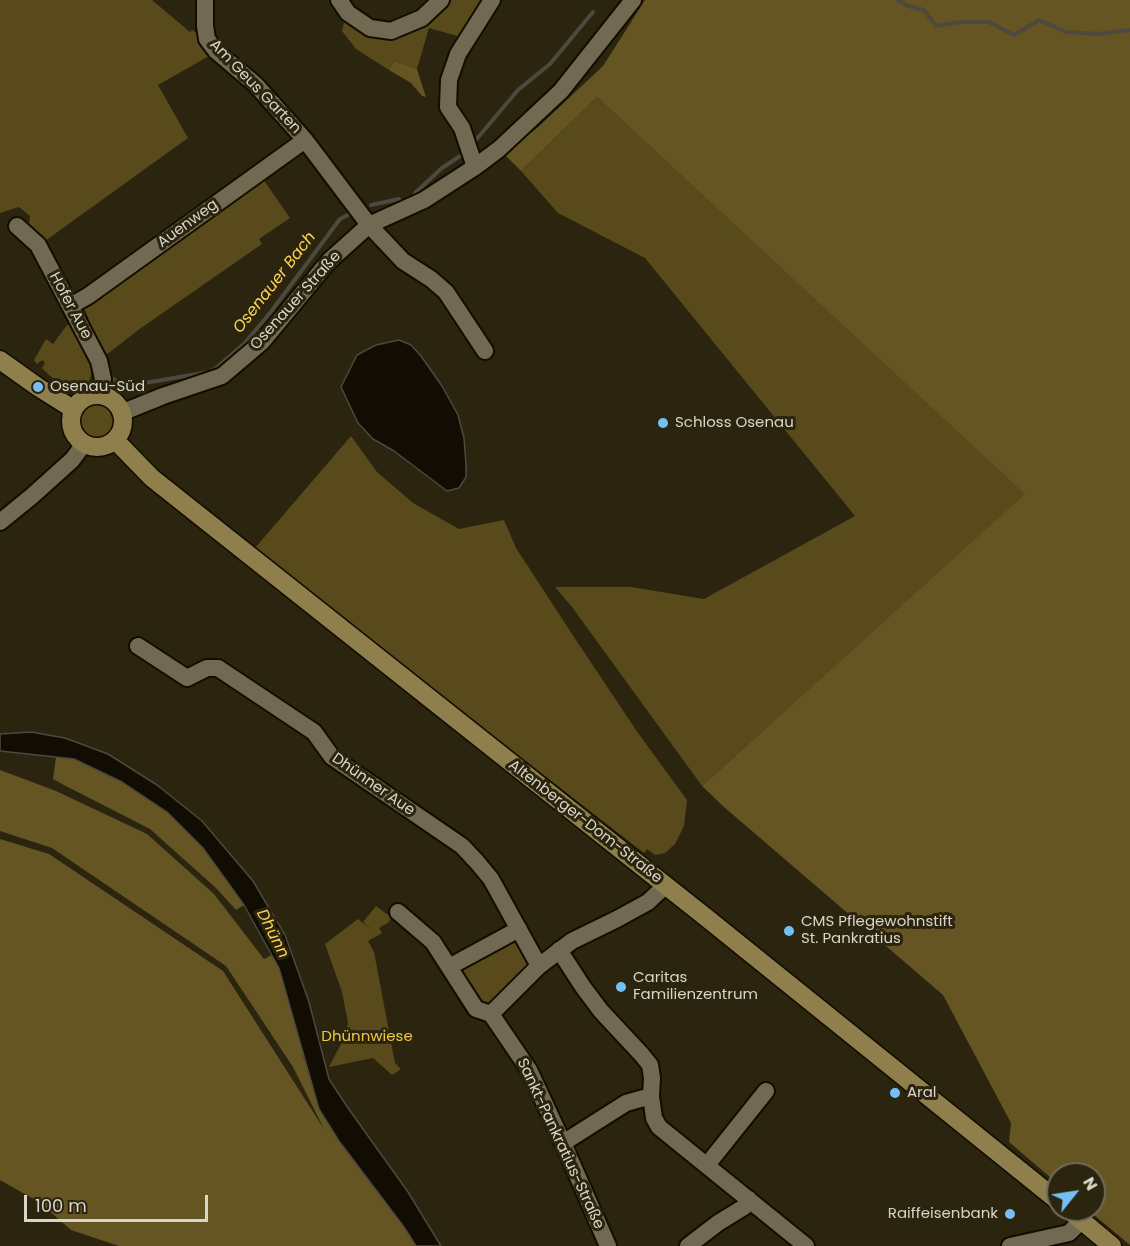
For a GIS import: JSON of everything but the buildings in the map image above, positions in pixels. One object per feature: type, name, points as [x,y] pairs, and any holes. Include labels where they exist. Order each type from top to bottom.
[{"type":"main road","points":[[0,360],[73,410]]},
{"type":"main road","points":[[100,394],[114,401],[121,413],[121,430],[110,444],[92,447],[84,444],[73,430],[73,410],[82,399],[91,395],[100,394]]},
{"type":"main road","name":"Altenberger-Dom-Straße","points":[[115,440],[152,478],[1046,1191]]},
{"type":"main road","points":[[1083,1222],[1112,1246]]},
{"type":"street","name":"Am Geus Garten","points":[[205,0],[207,39],[216,51],[256,85],[305,140],[369,225]]},
{"type":"street","points":[[339,0],[348,13],[370,28],[391,31],[422,18],[441,0]]},
{"type":"street","points":[[475,167],[462,128],[448,107],[449,80],[458,54],[492,0]]},
{"type":"street","name":"Osenauer Straße","points":[[121,413],[162,396],[222,376],[262,342],[329,261],[369,225],[424,200],[499,149],[561,91],[633,0]]},
{"type":"street","name":"Auenweg","points":[[70,306],[88,296],[305,140]]},
{"type":"street","points":[[369,225],[403,261],[446,292],[485,351]]},
{"type":"street","name":"Hofer Aue","points":[[17,226],[38,245],[99,361],[103,379],[100,394]]},
{"type":"street","points":[[0,522],[72,460],[84,444]]},
{"type":"street","name":"Dhünner Aue","points":[[138,646],[187,678],[207,668],[218,668],[314,732],[332,757],[462,846],[491,879],[539,966]]},
{"type":"street","points":[[491,1014],[539,966],[559,950],[648,902],[665,886]]},
{"type":"street","name":"Sankt-Pankratius-Straße","points":[[398,912],[434,942],[476,1009],[491,1014],[529,1070],[564,1143],[608,1246]]},
{"type":"street","points":[[449,967],[519,928]]},
{"type":"street","points":[[559,950],[601,1011],[650,1065],[654,1118],[659,1127],[806,1246]]},
{"type":"street","points":[[706,1165],[766,1091]]},
{"type":"street","points":[[564,1143],[626,1103],[651,1096]]},
{"type":"street","points":[[688,1246],[744,1207],[749,1199]]},
{"type":"street","points":[[1010,1246],[1069,1233],[1073,1222]]},
{"type":"green space","points":[[0,0],[152,0],[190,32],[192,30],[198,34],[202,48],[209,56],[158,85],[188,138],[45,241],[29,225],[30,216],[19,207],[0,213]]},
{"type":"green space","points":[[449,0],[485,0],[464,38],[429,28],[417,69],[395,61],[389,70],[356,49],[342,31],[346,15],[367,31],[427,21]]},
{"type":"green space","points":[[597,97],[1026,494],[702,786],[555,587],[631,587],[704,599],[855,516],[645,258],[558,213],[521,171]]},
{"type":"green space","points":[[263,179],[290,218],[259,239],[262,244],[106,355],[83,305]]},
{"type":"green space","points":[[67,325],[73,327],[88,354],[91,369],[89,381],[73,390],[66,388],[49,375],[42,368],[45,363],[42,360],[37,364],[34,360],[46,339],[53,344]]},
{"type":"green space","points":[[98,402],[110,408],[116,420],[110,432],[98,438],[86,432],[80,420],[86,408]]},
{"type":"green space","points":[[351,436],[377,472],[413,503],[459,529],[504,520],[516,548],[574,637],[638,733],[687,800],[684,826],[675,844],[665,853],[655,855],[647,849],[644,853],[255,548]]},
{"type":"green space","name":"Dhünnwiese","points":[[376,906],[391,917],[389,922],[379,928],[382,933],[368,941],[374,952],[395,1063],[401,1069],[392,1075],[373,1058],[329,1067],[345,1036],[348,1023],[342,992],[325,944],[358,919],[373,931],[363,922]]},
{"type":"green space","points":[[515,939],[530,965],[491,1005],[481,1007],[459,971],[462,966]]},
{"type":"shaded area","points":[[645,0],[1130,0],[1130,1245],[1102,1222],[1106,1222],[1106,1162],[1046,1162],[1046,1174],[1009,1142],[1011,1123],[943,995],[702,786],[1025,494],[597,97],[521,171],[503,153],[537,128],[603,66]]},
{"type":"shaded area","points":[[395,61],[417,69],[426,97],[422,96],[411,83],[389,70]]},
{"type":"shaded area","points":[[56,757],[74,759],[122,782],[167,812],[203,848],[244,905],[236,910],[216,888],[150,829],[53,779]]},
{"type":"shaded area","points":[[0,770],[56,791],[147,834],[214,894],[264,959],[272,955],[279,968],[319,1109],[339,1141],[416,1246],[119,1246],[71,1230],[39,1202],[0,1180],[0,839],[49,854],[223,971],[324,1129],[293,1067],[226,966],[52,848],[0,831]]},
{"type":"water","points":[[399,340],[411,345],[421,356],[442,386],[458,415],[464,438],[466,465],[466,477],[459,488],[447,491],[394,451],[373,439],[358,423],[341,387],[357,355],[376,345]]},
{"type":"water","name":"Dhünn","points":[[31,732],[65,738],[108,754],[157,785],[202,821],[253,881],[285,935],[309,1002],[329,1079],[408,1192],[441,1246],[416,1246],[339,1141],[319,1109],[279,968],[244,905],[203,848],[167,812],[122,782],[74,759],[0,751],[0,734]]},
{"type":"waterway","name":"Osenauer Bach","points":[[898,0],[908,6],[924,10],[936,26],[960,22],[989,22],[1014,35],[1039,20],[1066,32],[1098,34],[1130,30]]},
{"type":"waterway","name":"Osenauer Bach","points":[[475,141],[518,90],[550,64],[593,12]]},
{"type":"waterway","name":"Osenauer Bach","points":[[415,193],[442,168],[460,156]]},
{"type":"waterway","name":"Osenauer Bach","points":[[371,205],[399,199]]},
{"type":"waterway","name":"Osenauer Bach","points":[[110,377],[120,383],[133,385],[209,372],[216,368],[244,344],[340,219],[352,213]]},
{"type":"place","name":"Osenau-Süd","points":[[38,387]]},
{"type":"place","name":"Schloss Osenau","points":[[663,423]]},
{"type":"place","name":"CMS Pflegewohnstift St. Pankratius","points":[[789,931]]},
{"type":"place","name":"Caritas Familienzentrum","points":[[621,987]]},
{"type":"place","name":"Aral","points":[[895,1093]]},
{"type":"place","name":"Raiffeisenbank","points":[[1010,1214]]}]
